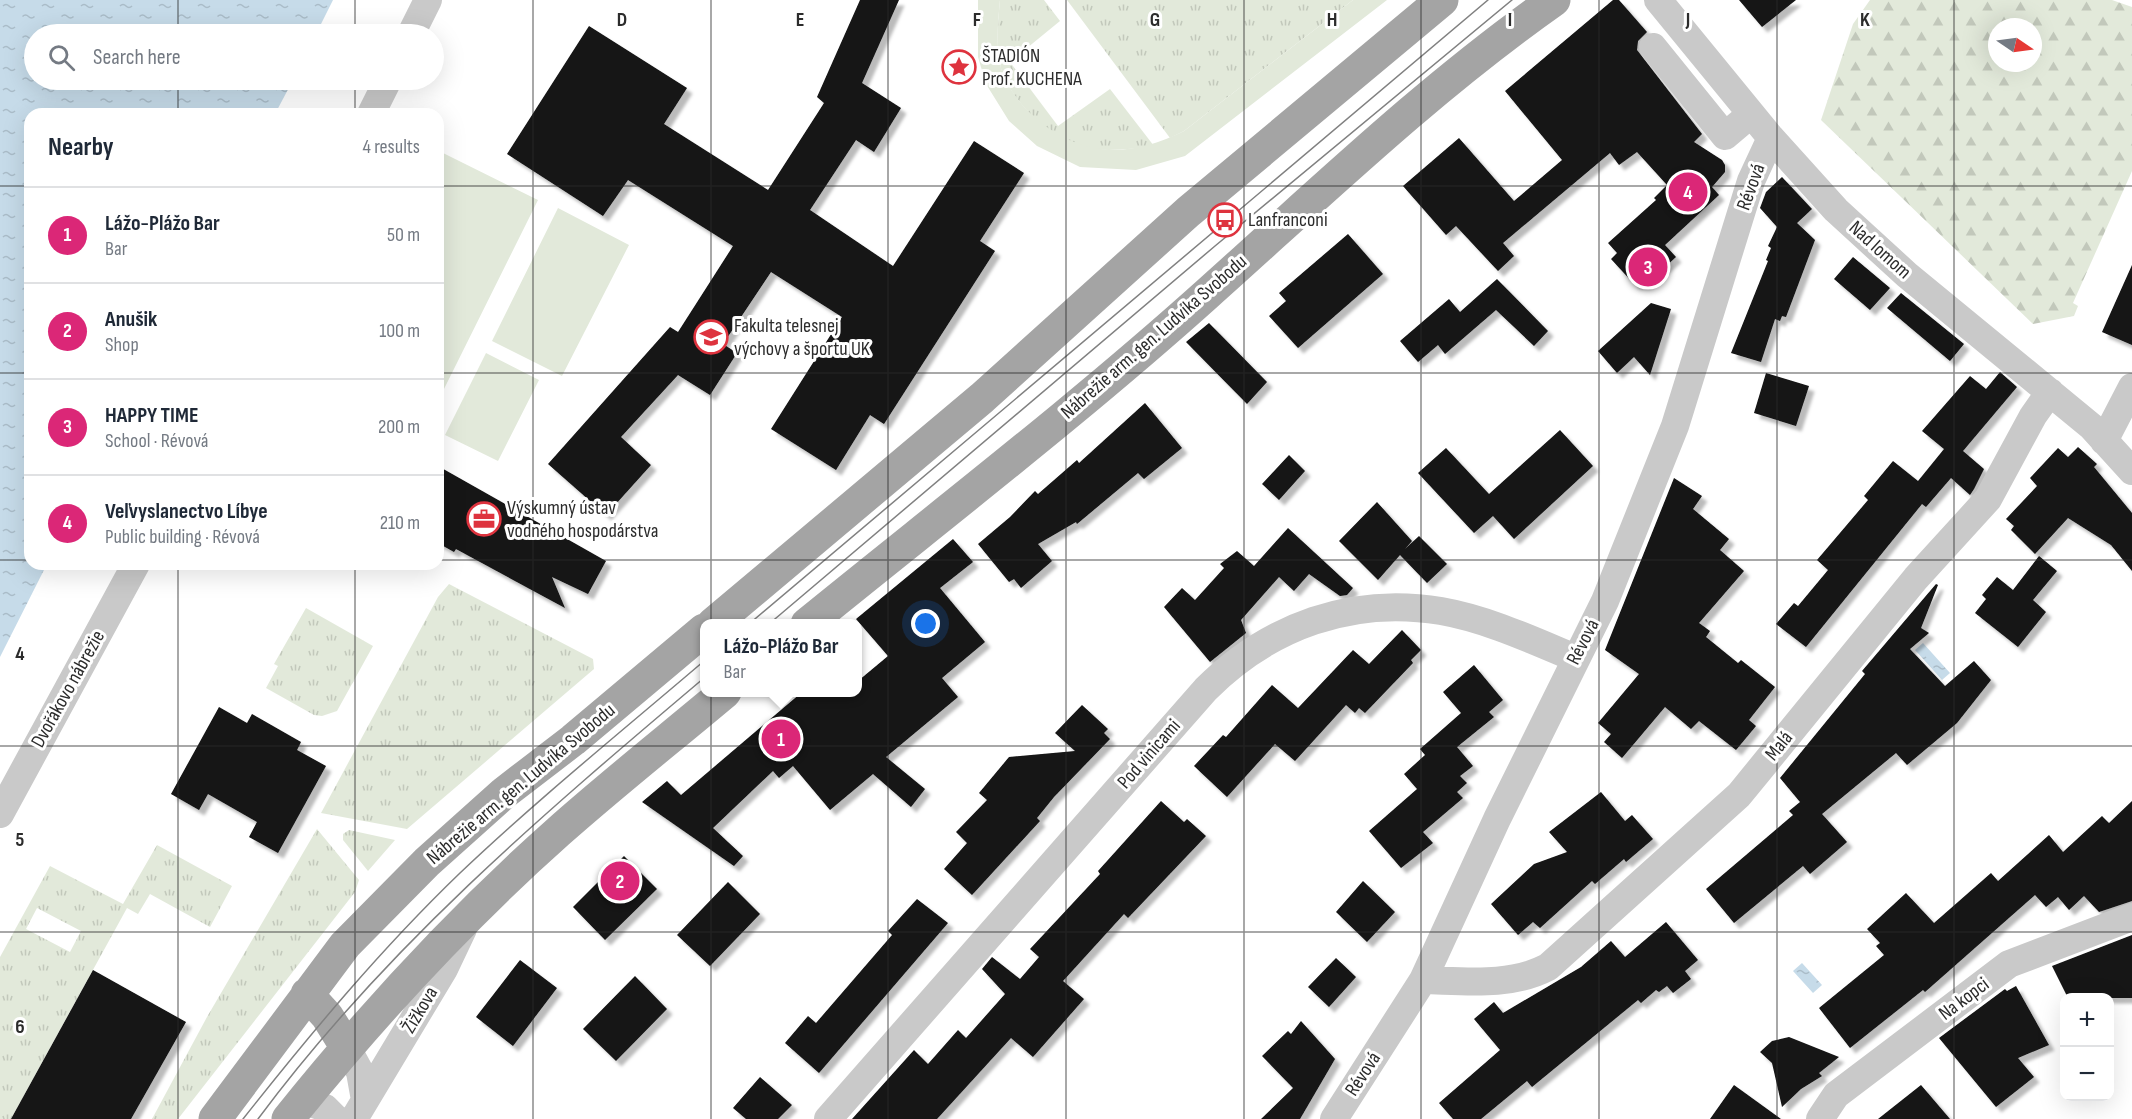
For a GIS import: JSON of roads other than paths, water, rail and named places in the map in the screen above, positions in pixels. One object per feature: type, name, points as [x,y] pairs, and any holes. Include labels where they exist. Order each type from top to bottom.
[{"type":"main road","points":[[719,619],[998,384],[1188,212],[1442,0]]},
{"type":"main road","name":"Nábrežie arm. gen. Ludvíka Svobodu","points":[[813,619],[1102,384],[1208,294],[1347,165],[1554,0]]},
{"type":"main road","name":"Nábrežie arm. gen. Ludvíka Svobodu","points":[[215,1119],[345,945],[427,862],[504,793],[573,740],[700,634]]},
{"type":"main road","points":[[295,1109],[356,1037],[469,917],[558,833],[720,697]]},
{"type":"main road","points":[[307,994],[327,1016],[356,1037]]},
{"type":"street","points":[[416,24],[428,0]]},
{"type":"street","name":"Nad lomom","points":[[1658,0],[1771,138],[1836,210],[1906,275],[2050,392],[2104,441],[2132,471]]},
{"type":"street","points":[[1653,47],[1725,136],[1751,114]]},
{"type":"street","points":[[374,108],[383,90]]},
{"type":"street","name":"Révová","points":[[1334,1119],[1423,980],[1497,819],[1613,582],[1664,456],[1751,181],[1771,138]]},
{"type":"street","points":[[2104,441],[2132,387]]},
{"type":"street","name":"Malá","points":[[1423,980],[1485,981],[1521,978],[1548,968],[1718,816],[1739,795],[1916,578],[1988,499],[2033,416],[2050,392]]},
{"type":"street","name":"Dvořákovo nábrežie","points":[[0,814],[133,570]]},
{"type":"street","name":"Pod vinicami","points":[[828,1119],[1206,689],[1261,643],[1280,633],[1342,613],[1406,607],[1443,612],[1488,624],[1575,658]]},
{"type":"street","name":"Žižkova","points":[[359,1109],[419,1024],[469,917]]},
{"type":"street","name":"Na kopci","points":[[1820,1119],[1836,1095],[2009,964],[2132,917]]},
{"type":"street","points":[[356,1037],[419,1024]]},
{"type":"street","name":"Žižkova","points":[[356,1037],[360,1072],[359,1109]]},
{"type":"street","points":[[295,1109],[326,1108],[336,1119]]},
{"type":"water","points":[[0,0],[333,0],[321,24],[24,24],[24,90],[288,90],[278,108],[24,108],[24,570],[44,570],[0,657]]},
{"type":"water","points":[[1923,643],[1950,673],[1942,680],[1915,650]]},
{"type":"water","points":[[1802,963],[1822,985],[1813,993],[1793,971]]},
{"type":"tram line","points":[[755,619],[1488,0]]},
{"type":"tram line","points":[[775,619],[1215,246],[1512,0]]},
{"type":"tram line","points":[[243,1119],[347,992],[402,931],[460,873],[520,818],[700,664]]},
{"type":"tram line","points":[[258,1119],[307,1057],[412,940],[526,832],[700,681]]},
{"type":"place","name":"ŠTADIÓN Prof. KUCHENA","points":[[959,67]]},
{"type":"place","name":"Veľvyslanectvo Líbye","points":[[1688,192]]},
{"type":"place","name":"Lanfranconi","points":[[1225,220]]},
{"type":"place","name":"HAPPY TIME","points":[[1648,267]]},
{"type":"place","name":"Fakulta telesnej výchovy a športu UK","points":[[711,337]]},
{"type":"place","name":"Výskumný ústav vodného hospodárstva","points":[[484,519]]},
{"type":"place","name":"Lážo-Plážo Bar","points":[[781,739]]},
{"type":"place","name":"Anušik","points":[[620,881]]}]
